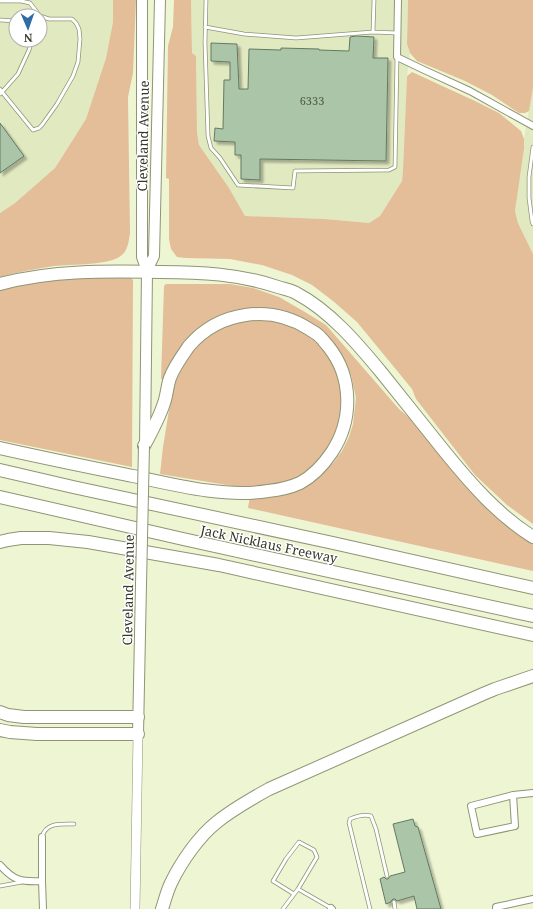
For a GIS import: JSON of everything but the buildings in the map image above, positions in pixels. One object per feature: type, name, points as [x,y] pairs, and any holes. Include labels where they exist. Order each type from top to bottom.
[{"type":"highway","points":[[0,284],[20,278],[61,273],[181,272],[217,274],[248,279],[296,293],[321,309],[342,328],[366,353],[469,481],[493,506],[518,527],[533,537]]},
{"type":"highway","points":[[0,448],[191,488],[238,493],[285,488],[300,483],[315,472],[326,461],[344,429],[347,410],[347,392],[342,370],[332,352],[318,335],[300,323],[284,317],[268,314],[251,314],[234,317],[219,323],[204,332],[181,357],[170,378],[164,404],[144,446]]},
{"type":"highway","name":"Jack Nicklaus Freeway","points":[[0,470],[533,588]]},
{"type":"highway","name":"Jack Nicklaus Freeway","points":[[0,497],[533,616]]},
{"type":"highway","points":[[0,542],[21,538],[49,538],[88,542],[204,562],[533,635]]},
{"type":"highway","points":[[162,909],[170,884],[187,856],[202,836],[216,823],[242,804],[269,789],[439,712],[495,689],[533,676]]},
{"type":"highway","points":[[0,712],[24,718],[138,717]]},
{"type":"highway","points":[[0,730],[37,734],[138,734]]},
{"type":"main road","name":"Cleveland Avenue","points":[[142,0],[142,257],[148,272]]},
{"type":"main road","name":"Cleveland Avenue","points":[[135,909],[148,272],[154,256],[160,0]]},
{"type":"street","points":[[398,0],[397,57],[470,91],[533,126]]},
{"type":"street","points":[[513,795],[515,826],[477,834],[471,806],[513,795],[533,793]]},
{"type":"street","points":[[42,837],[43,909]]},
{"type":"street","points":[[0,865],[14,878],[25,882],[42,881]]},
{"type":"street","points":[[496,909],[496,907],[533,899]]},
{"type":"street","points":[[520,902],[522,909]]},
{"type":"lane","points":[[206,0],[205,27],[208,136],[211,148],[220,158],[238,185],[293,188],[295,171],[380,171],[389,170],[395,167],[397,57]]},
{"type":"lane","points":[[373,32],[374,0]]},
{"type":"lane","points":[[0,1],[21,1],[30,3],[34,8]]},
{"type":"lane","points":[[30,48],[18,74],[1,92],[33,130],[42,125],[58,104],[78,62],[80,39],[79,29],[76,23],[72,19],[48,19]]},
{"type":"lane","points":[[205,27],[244,34],[296,38],[373,32],[398,33]]},
{"type":"lane","points":[[533,147],[529,177],[529,198],[533,224]]},
{"type":"lane","points":[[370,909],[349,823],[350,819],[359,816],[371,816],[376,829],[388,876]]},
{"type":"lane","points":[[42,837],[44,831],[48,827],[74,824]]},
{"type":"lane","points":[[283,909],[298,889],[317,857],[314,850],[299,842],[273,880],[294,894]]},
{"type":"lane","points":[[0,886],[25,882]]},
{"type":"lane","points":[[298,889],[332,908]]},
{"type":"lane","points":[[394,902],[396,909]]},
{"type":"shaded area","points":[[0,0],[113,0],[113,22],[106,58],[86,119],[55,168],[15,203],[0,213]]},
{"type":"shaded area","points":[[113,0],[136,0],[133,73],[128,97],[130,233],[125,252],[118,258],[101,263],[54,266],[0,277],[0,213],[15,203],[55,168],[86,119],[106,58],[113,22]]},
{"type":"shaded area","points":[[174,0],[191,0],[192,53],[196,56],[197,132],[199,145],[229,188],[245,216],[325,219],[369,223],[380,216],[402,181],[407,76],[412,72],[499,113],[521,131],[524,139],[524,149],[515,211],[518,223],[533,254],[533,524],[507,505],[475,475],[416,399],[412,389],[357,322],[312,285],[292,275],[262,265],[230,259],[177,257],[171,249],[169,239],[169,179],[166,178],[168,46],[173,27]]},
{"type":"shaded area","points":[[191,0],[408,0],[407,44],[410,53],[407,76],[402,181],[380,216],[369,223],[325,219],[245,216],[229,188],[199,145],[197,132],[196,56],[192,53]]},
{"type":"shaded area","points":[[408,0],[533,0],[533,88],[529,111],[519,113],[492,95],[465,81],[417,61],[410,53],[407,44]]},
{"type":"shaded area","points":[[533,88],[533,254],[518,223],[515,211],[524,149],[524,139]]},
{"type":"shaded area","points":[[54,276],[129,276],[133,280],[132,467],[0,440],[0,287]]},
{"type":"shaded area","points":[[166,284],[230,284],[253,288],[279,297],[326,325],[399,409],[419,426],[533,543],[533,571],[248,508],[250,496],[320,476],[334,462],[342,451],[349,437],[353,424],[356,398],[351,375],[342,356],[332,341],[317,327],[300,317],[283,310],[263,308],[245,309],[226,316],[165,379],[161,379],[164,286]]},
{"type":"shaded area","points":[[254,317],[294,323],[322,343],[343,376],[344,426],[320,464],[293,480],[271,486],[239,487],[160,474],[170,404],[175,384],[184,363],[195,347],[221,327]]}]
